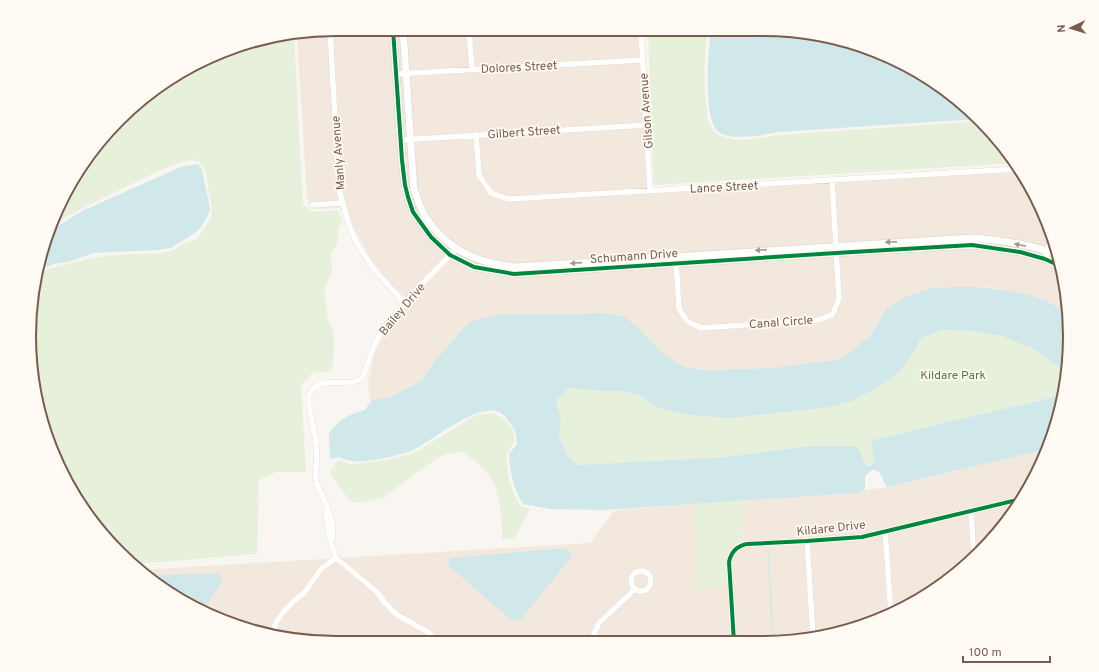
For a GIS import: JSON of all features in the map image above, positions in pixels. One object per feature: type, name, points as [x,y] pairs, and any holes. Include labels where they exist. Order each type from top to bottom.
[{"type":"street","name":"Manly Avenue","points":[[330,36],[339,189],[348,222],[356,242],[373,268],[405,304]]},
{"type":"street","name":"Schumann Drive","points":[[394,36],[405,185],[413,212],[431,237],[450,255],[474,267],[514,274],[676,264],[971,238],[997,240],[1051,251]]},
{"type":"street","name":"Schumann Drive","points":[[403,36],[414,190],[424,215],[436,231],[456,249],[472,258],[493,264],[514,267],[676,256],[972,245],[1020,252],[1054,263]]},
{"type":"street","points":[[469,36],[472,70]]},
{"type":"street","name":"Gilson Avenue","points":[[641,36],[650,191]]},
{"type":"street","name":"Dolores Street","points":[[396,74],[642,60]]},
{"type":"street","name":"Gilbert Street","points":[[401,140],[647,124]]},
{"type":"street","name":"Lance Street","points":[[476,135],[479,175],[491,193],[508,199],[1012,169]]},
{"type":"street","name":"Canal Circle","points":[[676,256],[679,309],[687,321],[701,328],[818,320],[832,315],[839,299],[832,180]]},
{"type":"street","points":[[312,206],[343,203]]},
{"type":"street","points":[[1045,259],[1049,246]]},
{"type":"street","name":"Bailey Drive","points":[[336,558],[332,540],[332,520],[317,484],[315,474],[316,441],[309,406],[309,394],[315,387],[322,383],[353,382],[362,379],[381,331],[456,249]]},
{"type":"street","name":"Kildare Drive","points":[[734,636],[729,567],[730,558],[733,552],[738,548],[747,544],[862,536],[885,532],[1013,501]]},
{"type":"street","points":[[971,512],[973,550]]},
{"type":"street","points":[[885,532],[890,608]]},
{"type":"street","points":[[807,541],[813,631]]},
{"type":"street","points":[[273,629],[284,611],[304,593],[322,568],[336,558],[376,591],[397,615],[432,636]]},
{"type":"street","points":[[593,636],[600,623],[635,589]]},
{"type":"shaded area","points":[[336,36],[639,36],[648,194],[1014,171],[1032,203],[1047,240],[1057,277],[1061,310],[1044,300],[989,287],[886,309],[870,336],[841,359],[773,368],[705,370],[684,367],[665,355],[623,316],[603,313],[499,315],[434,362],[421,381],[392,396],[371,401],[368,384],[374,354],[384,334],[411,303],[391,284],[370,258],[353,226],[347,207],[313,209],[307,197],[297,39]]},
{"type":"shaded area","points":[[1040,451],[1023,486],[1001,519],[989,534],[961,562],[946,574],[913,596],[878,613],[841,626],[802,633],[763,636],[316,635],[258,626],[221,613],[186,596],[147,570],[590,543],[615,510],[693,504],[696,581],[689,590],[726,586],[725,561],[727,549],[744,539],[741,501],[857,493],[865,490],[889,487]]},
{"type":"green space","points":[[648,36],[708,36],[704,71],[707,117],[713,130],[716,134],[721,136],[742,140],[778,135],[973,122],[989,138],[1008,163],[654,185]]},
{"type":"green space","points":[[294,39],[303,206],[308,207],[313,212],[337,210],[342,220],[338,231],[336,247],[331,252],[332,272],[324,292],[328,320],[334,336],[334,358],[331,371],[312,373],[301,385],[306,472],[276,472],[259,480],[257,554],[140,564],[110,534],[98,519],[76,486],[67,469],[46,414],[39,375],[36,336],[39,297],[43,271],[93,258],[172,251],[181,245],[197,239],[211,217],[212,208],[205,169],[200,162],[196,162],[193,159],[175,164],[154,173],[59,221],[76,186],[98,153],[110,138],[138,110],[153,98],[186,76],[221,59],[258,46]]},
{"type":"green space","name":"Kildare Park","points":[[943,330],[994,335],[1017,341],[1061,368],[1057,396],[873,440],[872,447],[874,459],[872,466],[864,463],[860,450],[857,446],[809,446],[726,457],[578,465],[567,456],[559,436],[561,419],[556,401],[569,388],[598,391],[618,391],[638,394],[657,407],[686,415],[730,418],[824,408],[914,352],[921,338]]},
{"type":"green space","points":[[494,413],[510,426],[514,435],[515,439],[507,454],[508,475],[520,506],[530,509],[514,539],[502,539],[500,510],[497,492],[493,481],[483,468],[462,451],[444,454],[414,474],[385,497],[366,502],[351,502],[330,472],[338,460],[350,464],[362,463],[388,460],[416,452],[476,415]]},
{"type":"green space","points":[[741,501],[744,539],[727,549],[725,561],[726,586],[689,590],[696,580],[693,504]]},
{"type":"water","points":[[711,36],[783,37],[841,46],[878,59],[913,76],[946,98],[970,119],[778,132],[749,137],[733,137],[720,133],[714,126],[708,101]]},
{"type":"water","points":[[198,164],[202,169],[210,209],[201,227],[196,232],[171,248],[94,253],[68,262],[54,264],[44,268],[57,227],[82,211],[181,167]]},
{"type":"water","points":[[933,288],[991,288],[1012,291],[1046,301],[1056,306],[1061,310],[1062,316],[1063,336],[1061,368],[1031,348],[1002,336],[968,331],[943,330],[921,338],[914,352],[900,371],[883,384],[852,401],[824,408],[730,418],[686,415],[657,407],[638,394],[618,391],[598,391],[569,388],[556,401],[561,419],[559,436],[567,456],[578,465],[726,457],[809,446],[857,446],[860,450],[864,463],[869,466],[872,465],[874,459],[872,447],[873,440],[1057,396],[1053,414],[1040,451],[887,487],[879,472],[872,470],[865,476],[865,490],[857,493],[604,510],[550,509],[523,504],[514,485],[511,474],[509,454],[517,444],[516,433],[507,419],[498,412],[486,411],[473,415],[458,422],[418,447],[401,454],[365,461],[350,461],[339,457],[330,459],[329,433],[341,420],[365,410],[371,401],[392,396],[421,381],[434,362],[469,322],[499,315],[603,313],[623,316],[635,325],[665,355],[684,367],[705,370],[773,368],[841,359],[870,336],[886,309],[906,297]]},
{"type":"water","points":[[566,548],[573,555],[521,619],[512,621],[448,565],[450,558]]},
{"type":"water","points":[[217,573],[223,581],[206,606],[186,596],[155,576]]},
{"type":"waterway","points":[[768,550],[773,636]]},
{"type":"cycle path","points":[[393,36],[402,160],[405,185],[413,212],[431,237],[450,255],[474,267],[514,274],[972,245],[1020,252],[1054,263]]},
{"type":"cycle path","points":[[734,636],[729,562],[733,552],[740,546],[747,544],[862,537],[1013,501]]}]
